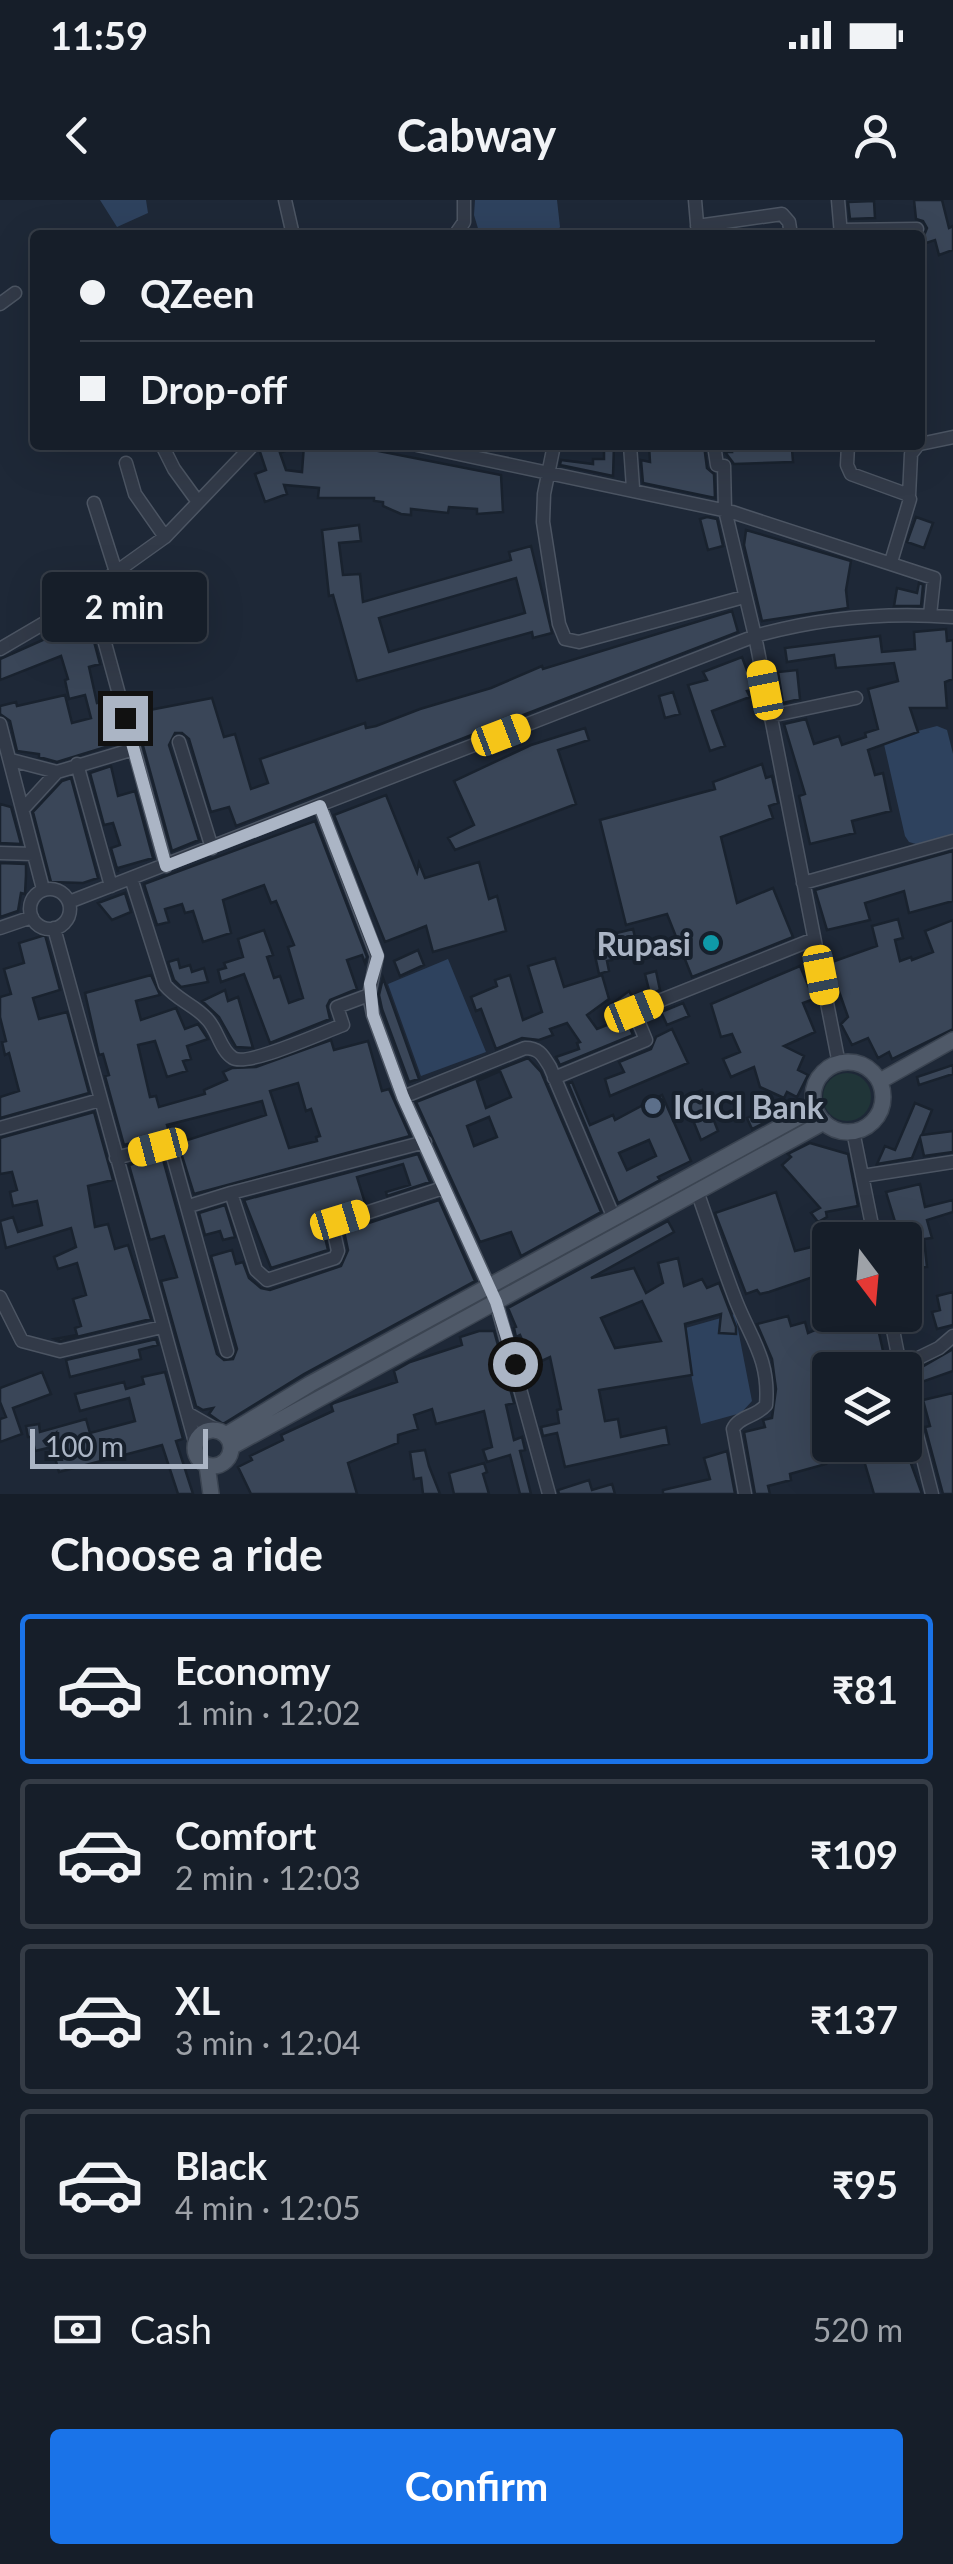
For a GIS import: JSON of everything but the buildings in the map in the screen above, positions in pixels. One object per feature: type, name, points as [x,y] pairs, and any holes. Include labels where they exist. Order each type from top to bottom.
[{"type":"main road","points":[[880,1082],[953,1040]]},
{"type":"main road","points":[[848,1062],[867,1067],[880,1082],[883,1103],[879,1114],[864,1128],[842,1131],[819,1114],[818,1081],[838,1064],[848,1062]]},
{"type":"main road","points":[[211,1494],[207,1466],[198,1459],[195,1442],[202,1432],[224,1437],[697,1191],[819,1114]]},
{"type":"main road","points":[[492,1295],[614,1218],[819,1114]]},
{"type":"main road","points":[[207,1466],[224,1462],[224,1437]]},
{"type":"street","points":[[285,200],[292,230]]},
{"type":"street","points":[[458,230],[464,222],[464,200]]},
{"type":"street","points":[[695,200],[698,230],[782,214],[790,230]]},
{"type":"street","points":[[838,200],[841,230]]},
{"type":"street","points":[[898,230],[917,229]]},
{"type":"street","points":[[0,304],[15,293]]},
{"type":"street","points":[[925,444],[953,437]]},
{"type":"street","points":[[164,450],[198,502]]},
{"type":"street","points":[[0,649],[91,592],[165,537],[248,450]]},
{"type":"street","points":[[459,450],[725,510],[891,562],[934,578],[930,615]]},
{"type":"street","points":[[553,450],[544,494],[544,535],[565,639],[579,642],[744,597]]},
{"type":"street","points":[[630,450],[633,488]]},
{"type":"street","points":[[715,450],[717,465],[724,466],[725,510],[755,636],[838,1064]]},
{"type":"street","points":[[848,450],[848,465],[854,476],[909,496]]},
{"type":"street","points":[[891,562],[910,503],[911,454],[915,450]]},
{"type":"street","points":[[126,463],[135,494],[165,537]]},
{"type":"street","points":[[94,503],[116,572]]},
{"type":"street","points":[[91,592],[166,866]]},
{"type":"street","points":[[69,902],[755,636],[796,625],[849,618],[953,617]]},
{"type":"street","points":[[770,716],[856,698]]},
{"type":"street","points":[[0,724],[44,889]]},
{"type":"street","points":[[179,742],[212,848]]},
{"type":"street","points":[[23,810],[57,772],[134,750]]},
{"type":"street","points":[[11,760],[57,772]]},
{"type":"street","points":[[77,764],[111,886]]},
{"type":"street","points":[[320,806],[378,956],[369,995],[403,1097],[492,1295],[550,1494]]},
{"type":"street","points":[[803,883],[953,841]]},
{"type":"street","points":[[0,853],[34,854]]},
{"type":"street","points":[[130,878],[165,985],[207,1019],[230,1056],[238,1060],[248,1060],[343,1025],[338,1007],[369,995]]},
{"type":"street","points":[[44,889],[59,890],[69,902],[67,919],[54,928],[43,928],[32,917],[31,900],[44,889]]},
{"type":"street","points":[[0,928],[32,917]]},
{"type":"street","points":[[54,928],[195,1442]]},
{"type":"street","points":[[554,1078],[646,1040],[634,1011],[814,939]]},
{"type":"street","points":[[403,1097],[526,1048],[541,1052],[614,1218]]},
{"type":"street","points":[[0,1128],[100,1100]]},
{"type":"street","points":[[853,1132],[871,1222]]},
{"type":"street","points":[[189,1206],[425,1142]]},
{"type":"street","points":[[116,1158],[167,1146],[174,1155],[227,1351]]},
{"type":"street","points":[[862,1176],[953,1162]]},
{"type":"street","points":[[231,1193],[256,1270],[267,1280],[335,1258],[338,1252],[333,1228],[340,1220],[443,1188]]},
{"type":"street","points":[[697,1191],[735,1298],[758,1344],[764,1373],[766,1404],[757,1414],[738,1421],[732,1430],[745,1494]]},
{"type":"street","points":[[0,1296],[22,1341],[54,1351],[162,1327]]},
{"type":"street","points":[[922,1357],[953,1336]]},
{"type":"street","points":[[187,1414],[224,1437]]},
{"type":"street","points":[[922,1457],[932,1494]]},
{"type":"green space","points":[[847,1073],[864,1080],[871,1097],[864,1114],[847,1121],[830,1114],[823,1097],[830,1080]]},
{"type":"water","points":[[100,200],[146,200],[148,213],[117,227]]},
{"type":"water","points":[[475,200],[557,200],[560,227],[478,230]]},
{"type":"water","points":[[937,726],[947,730],[953,754],[953,835],[916,844],[905,836],[883,740]]},
{"type":"water","points":[[448,959],[486,1052],[421,1076],[388,984]]},
{"type":"water","points":[[735,1314],[752,1401],[741,1413],[701,1424],[682,1329]]},
{"type":"place","name":"Rupasi","points":[[711,943]]},
{"type":"place","name":"ICICI Bank","points":[[653,1106]]},
{"type":"route","points":[[125,718],[166,866],[320,806],[378,956],[369,995],[373,1015],[403,1097],[496,1302],[515,1364]]}]
